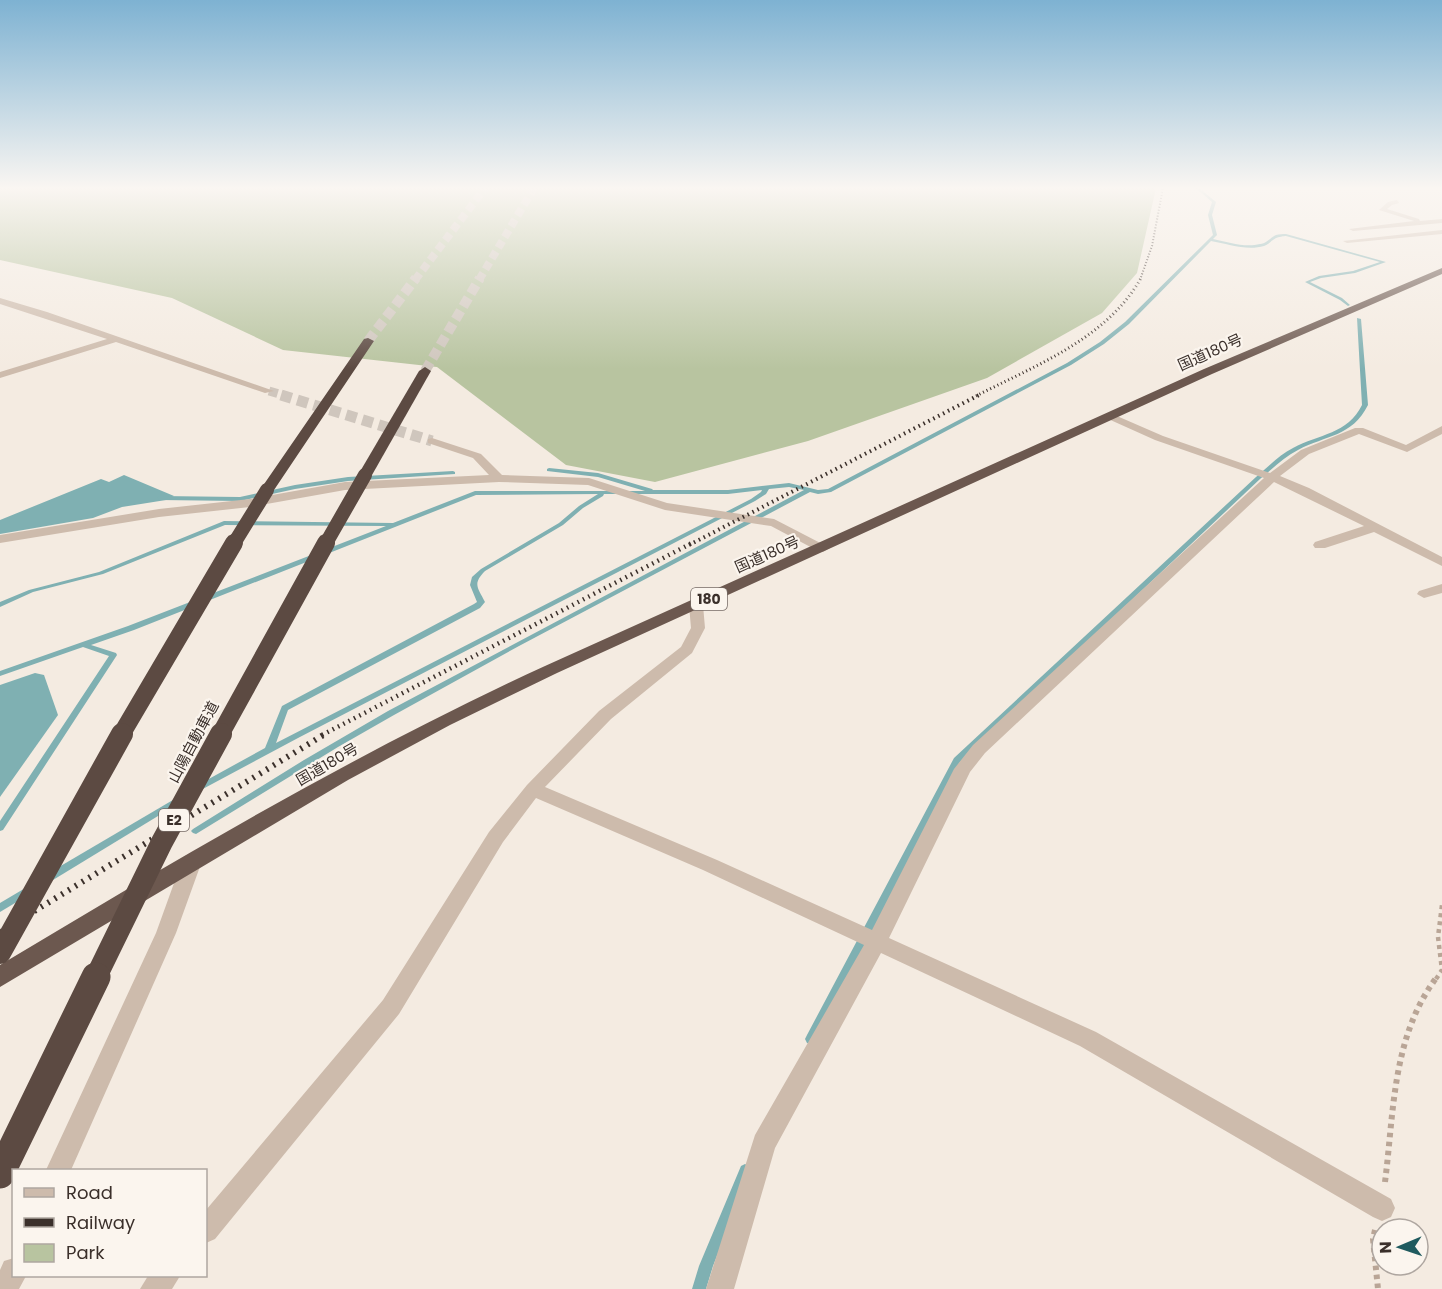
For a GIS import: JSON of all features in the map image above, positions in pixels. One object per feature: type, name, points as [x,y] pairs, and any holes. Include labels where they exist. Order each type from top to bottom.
[{"type":"highway","name":"国道180号","points":[[0,977],[192,861],[388,750],[468,709],[1110,416],[1442,271]]},
{"type":"highway","points":[[0,953],[71,822],[175,640],[267,490],[368,341]]},
{"type":"highway","name":"山陽自動車道","points":[[0,1174],[162,842],[285,616],[425,371]]},
{"type":"street","points":[[0,301],[269,391]]},
{"type":"street","points":[[0,375],[115,339]]},
{"type":"street","points":[[1110,416],[1159,438],[1266,475],[1442,562]]},
{"type":"street","points":[[720,1289],[764,1144],[877,941],[963,769],[979,750],[1266,475],[1305,452],[1359,430],[1407,449],[1442,429]]},
{"type":"street","points":[[432,441],[477,456],[499,478]]},
{"type":"street","points":[[0,539],[159,513],[250,503],[345,486],[499,478],[572,480],[602,486],[665,506],[774,523],[823,548]]},
{"type":"street","points":[[1320,545],[1375,527]]},
{"type":"street","points":[[1424,594],[1442,588]]},
{"type":"street","points":[[207,1229],[390,1007],[496,837],[533,789],[605,715],[648,678],[687,651],[698,628],[696,605]]},
{"type":"street","points":[[533,789],[877,941],[1088,1039],[1382,1208]]},
{"type":"street","points":[[58,1169],[166,933],[192,861]]},
{"type":"street","points":[[5,1289],[12,1275]]},
{"type":"street","points":[[154,1289],[164,1277]]},
{"type":"path","points":[[1378,1289],[1373,1239],[1382,1208],[1393,1131],[1397,1080],[1407,1036],[1422,997],[1442,970],[1436,945],[1437,923],[1442,905]]},
{"type":"green space","points":[[0,248],[1143,248],[1137,273],[1102,313],[987,378],[808,441],[655,482],[566,465],[437,367],[283,350],[172,298],[0,260]]},
{"type":"water","points":[[124,475],[174,496],[166,500],[122,507],[93,518],[0,534],[0,520],[101,479],[109,482]]},
{"type":"water","points":[[35,673],[44,675],[58,715],[0,797],[0,685]]},
{"type":"waterway","points":[[0,674],[131,628],[475,493],[728,492],[789,485],[818,492],[829,491],[1069,364],[1102,343],[1127,323],[1202,248]]},
{"type":"waterway","points":[[1334,248],[1384,262],[1354,272],[1320,277],[1307,282],[1341,299],[1348,305]]},
{"type":"waterway","points":[[811,1039],[957,760],[1258,478],[1290,452],[1345,428],[1360,415],[1365,405],[1359,319]]},
{"type":"waterway","points":[[549,470],[598,475],[650,490]]},
{"type":"waterway","points":[[160,498],[240,499],[348,479],[453,473]]},
{"type":"waterway","points":[[199,788],[295,736],[753,500],[764,493],[766,488]]},
{"type":"waterway","points":[[196,831],[391,713],[809,490]]},
{"type":"waterway","points":[[269,750],[285,708],[477,606],[481,602],[473,585],[475,577],[561,524],[581,507],[601,495]]},
{"type":"waterway","points":[[0,605],[31,591],[101,573],[224,523],[391,524]]},
{"type":"waterway","points":[[0,828],[113,655],[84,645]]},
{"type":"waterway","points":[[50,877],[178,800]]},
{"type":"waterway","points":[[0,908],[27,891]]},
{"type":"waterway","points":[[699,1289],[745,1170]]},
{"type":"tunnel","points":[[415,280],[439,248]]},
{"type":"tunnel","points":[[479,280],[498,248]]},
{"type":"tunnel","points":[[368,341],[416,278]]},
{"type":"tunnel","points":[[425,371],[480,278]]},
{"type":"tunnel","points":[[269,391],[286,396]]},
{"type":"tunnel","points":[[281,395],[432,441]]},
{"type":"railway","points":[[1140,279],[1151,248]]},
{"type":"railway","points":[[976,396],[1068,349],[1109,318],[1127,299],[1140,279]]},
{"type":"railway","points":[[689,545],[979,395]]},
{"type":"railway","points":[[322,735],[692,543]]},
{"type":"railway","points":[[0,932],[325,734]]}]
